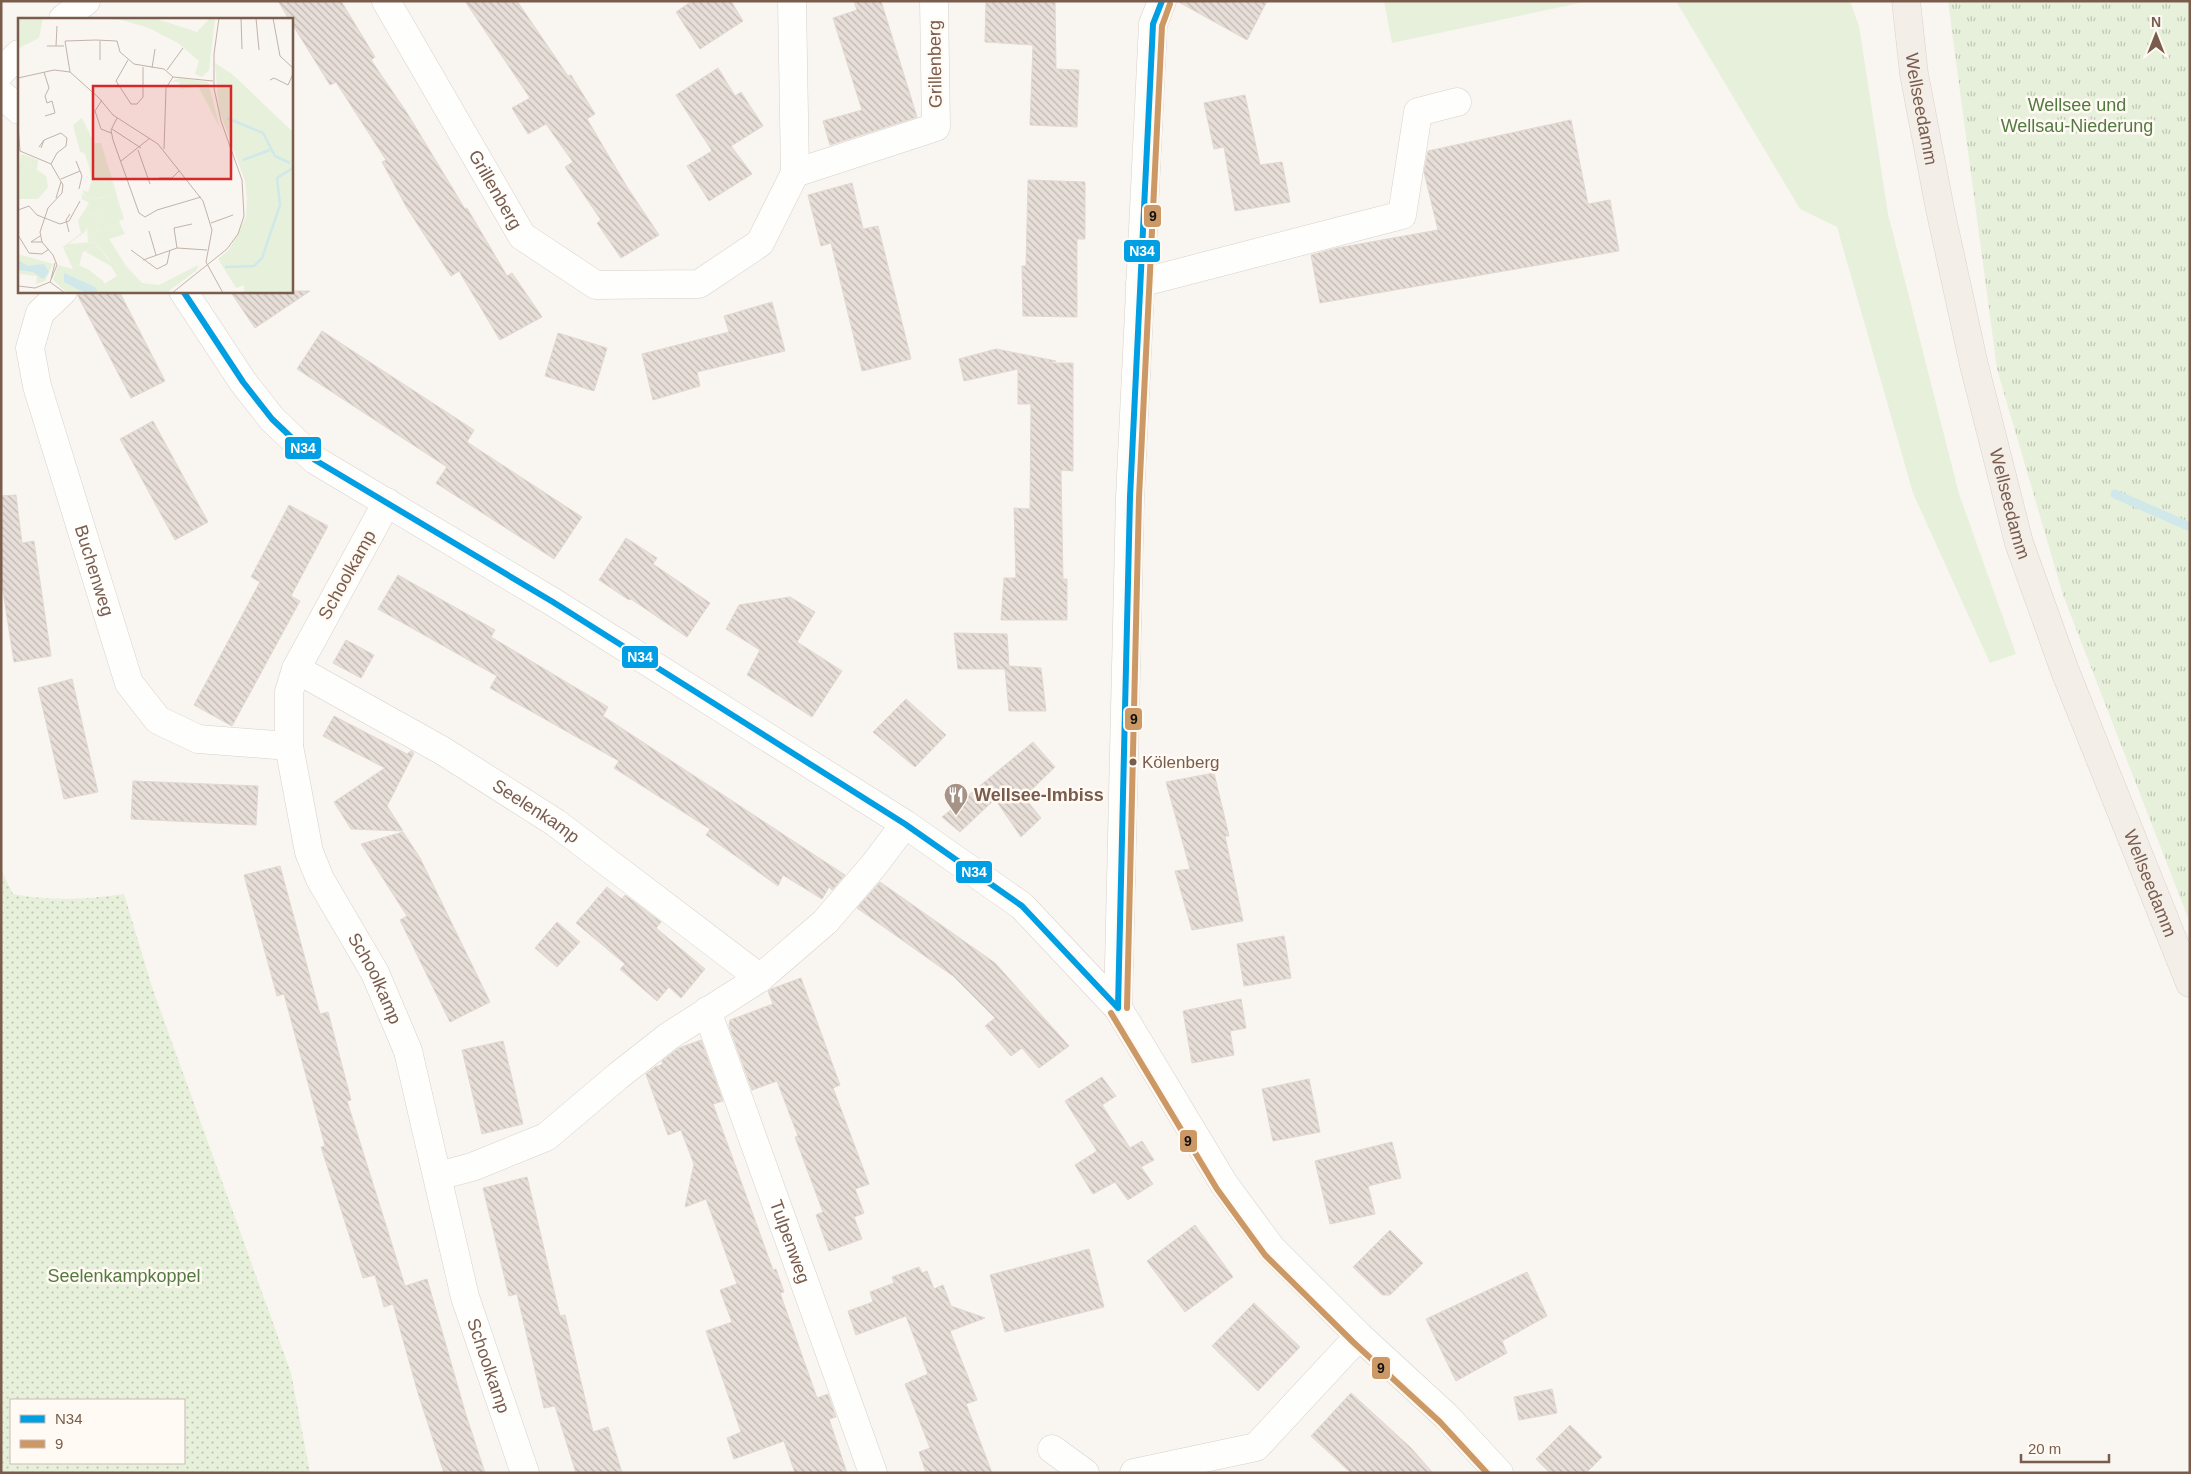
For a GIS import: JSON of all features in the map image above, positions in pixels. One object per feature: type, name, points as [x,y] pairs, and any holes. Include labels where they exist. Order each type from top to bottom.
[{"type":"main road","name":"Wellseedamm","points":[[1906,1],[1914,74],[1940,209],[1974,365],[2020,543],[2065,671],[2190,983]]},
{"type":"street","points":[[64,18],[86,1]]},
{"type":"street","name":"Grillenberg","points":[[386,1],[522,236],[596,285],[699,284],[760,244],[795,173],[792,1]]},
{"type":"street","name":"Grillenberg","points":[[795,173],[936,127],[934,1]]},
{"type":"street","points":[[1118,1008],[1130,497],[1153,24],[1162,1]]},
{"type":"street","points":[[1,72],[18,55]]},
{"type":"street","points":[[1,94],[18,109]]},
{"type":"street","points":[[1140,283],[1402,215],[1418,112],[1457,102]]},
{"type":"street","name":"Buchenweg","points":[[62,292],[40,313],[30,348],[37,386],[129,683],[158,720],[198,739],[289,746]]},
{"type":"street","points":[[184,292],[243,382],[272,419],[315,460],[553,602],[905,824],[1022,906],[1118,1008],[1224,1184],[1272,1249],[1359,1336],[1446,1416],[1500,1473]]},
{"type":"street","name":"Schoolkamp","points":[[387,502],[296,669],[289,692],[289,746],[309,852],[320,879],[375,973],[408,1051],[465,1297],[525,1473]]},
{"type":"street","name":"Seelenkamp","points":[[296,669],[443,751],[556,823],[760,978]]},
{"type":"street","points":[[438,1176],[472,1166],[546,1138],[668,1036],[760,978],[825,922],[874,865],[905,824]]},
{"type":"street","name":"Tulpenweg","points":[[707,1011],[873,1473]]},
{"type":"street","points":[[1134,1473],[1256,1448],[1359,1336]]},
{"type":"street","points":[[1052,1449],[1086,1473]]},
{"type":"green space","points":[[1384,1],[1589,1],[1392,43]]},
{"type":"green space","points":[[1676,1],[1850,1],[1859,26],[1888,214],[1959,494],[2016,654],[1990,663],[1913,493],[1837,227],[1800,209]]},
{"type":"green space","name":"Wellsee und Wellsau-Niederung","points":[[1948,1],[2190,1],[2190,923],[2063,595],[1997,369]]},
{"type":"green space","name":"Seelenkampkoppel","points":[[1,870],[13,894],[68,899],[124,894],[152,987],[291,1373],[310,1473],[1,1473]]},
{"type":"building","points":[[278,1],[341,1],[375,57],[371,60],[407,113],[465,209],[467,208],[507,276],[512,273],[542,317],[500,340],[459,271],[451,276],[407,208],[382,162],[386,160],[336,82],[330,85],[292,24],[292,18],[288,18]]},
{"type":"building","points":[[465,1],[517,1],[568,76],[571,75],[595,114],[587,119],[627,187],[659,235],[621,258],[597,223],[601,220],[565,167],[573,162],[546,124],[528,134],[512,108],[530,98]]},
{"type":"building","points":[[692,1],[731,1],[743,21],[700,49],[676,12]]},
{"type":"building","points":[[854,1],[881,1],[917,117],[830,145],[823,121],[862,110],[833,18],[857,10]]},
{"type":"building","points":[[986,1],[1055,1],[1056,69],[1079,70],[1077,127],[1030,125],[1033,45],[985,42]]},
{"type":"building","points":[[1177,1],[1267,1],[1247,40]]},
{"type":"building","points":[[718,68],[735,96],[741,92],[763,126],[731,146],[752,174],[709,201],[687,166],[712,151],[676,95]]},
{"type":"building","points":[[1245,95],[1260,165],[1282,162],[1290,202],[1235,211],[1224,147],[1214,149],[1204,103]]},
{"type":"building","points":[[1571,120],[1588,204],[1610,200],[1619,251],[1320,303],[1311,255],[1337,248],[1438,230],[1424,172],[1428,151]]},
{"type":"building","points":[[1028,180],[1085,182],[1085,239],[1077,239],[1077,317],[1023,316],[1022,266],[1026,266]]},
{"type":"building","points":[[852,183],[863,229],[878,226],[911,359],[862,371],[831,243],[821,246],[808,195]]},
{"type":"building","points":[[310,291],[255,328],[231,292]]},
{"type":"building","points":[[78,292],[120,292],[165,381],[131,398],[78,296]]},
{"type":"building","points":[[772,302],[785,351],[697,372],[700,386],[653,400],[642,354],[729,332],[724,316]]},
{"type":"building","points":[[322,331],[474,430],[467,442],[582,517],[554,559],[436,483],[447,467],[297,369]]},
{"type":"building","points":[[558,333],[607,348],[594,391],[545,376]]},
{"type":"building","points":[[996,349],[1056,361],[1048,363],[1073,363],[1073,471],[1061,470],[1063,579],[1067,579],[1067,620],[1001,620],[1004,578],[1016,578],[1014,508],[1030,509],[1031,404],[1018,404],[1018,369],[964,381],[959,359]]},
{"type":"building","points":[[153,421],[208,522],[175,540],[120,439]]},
{"type":"building","points":[[16,495],[22,543],[34,541],[51,656],[14,662],[1,578],[1,496]]},
{"type":"building","points":[[289,505],[328,526],[291,596],[300,601],[232,726],[194,705],[260,582],[251,577]]},
{"type":"building","points":[[626,538],[657,558],[653,564],[710,603],[687,637],[599,580]]},
{"type":"building","points":[[398,575],[495,630],[491,637],[608,707],[603,716],[845,875],[832,890],[829,887],[822,899],[783,875],[778,886],[706,835],[710,829],[614,768],[619,761],[490,688],[497,676],[378,609]]},
{"type":"building","points":[[790,597],[815,612],[797,642],[842,671],[812,717],[747,675],[760,650],[726,629],[739,605]]},
{"type":"building","points":[[954,633],[1007,634],[1009,666],[1041,668],[1046,711],[1009,711],[1005,669],[958,669]]},
{"type":"building","points":[[346,640],[374,655],[361,678],[333,663]]},
{"type":"building","points":[[72,679],[98,792],[64,799],[38,688]]},
{"type":"building","points":[[906,699],[946,735],[915,767],[873,732]]},
{"type":"building","points":[[334,716],[407,754],[411,751],[414,753],[387,806],[403,831],[351,829],[334,802],[385,768],[323,736]]},
{"type":"building","points":[[1033,742],[1055,767],[1024,797],[1041,818],[1021,837],[995,799],[960,832],[942,817]]},
{"type":"building","points":[[1214,773],[1229,836],[1225,836],[1243,921],[1192,930],[1175,871],[1190,869],[1166,782]]},
{"type":"building","points":[[133,781],[258,786],[256,825],[131,819]]},
{"type":"building","points":[[403,832],[420,858],[490,1002],[450,1022],[400,920],[407,916],[361,844]]},
{"type":"building","points":[[280,866],[320,1014],[328,1012],[351,1100],[347,1101],[405,1286],[427,1279],[466,1415],[485,1473],[444,1473],[418,1393],[393,1304],[384,1307],[375,1275],[363,1278],[321,1147],[325,1146],[284,994],[277,996],[244,875]]},
{"type":"building","points":[[880,882],[995,963],[1069,1046],[1039,1068],[1022,1048],[1011,1056],[985,1026],[995,1018],[953,976],[857,908]]},
{"type":"building","points":[[607,887],[622,899],[625,895],[661,922],[656,928],[705,969],[681,998],[669,987],[657,1001],[620,969],[625,964],[576,923]]},
{"type":"building","points":[[557,922],[580,942],[557,967],[535,948]]},
{"type":"building","points":[[1284,936],[1291,978],[1244,986],[1237,944]]},
{"type":"building","points":[[801,978],[840,1085],[833,1088],[869,1184],[855,1189],[864,1213],[854,1217],[862,1239],[829,1251],[816,1215],[823,1212],[795,1137],[798,1136],[777,1081],[752,1090],[729,1026],[730,1020],[773,1004],[768,991],[771,989]]},
{"type":"building","points":[[1241,999],[1246,1028],[1230,1031],[1234,1055],[1192,1063],[1183,1011]]},
{"type":"building","points":[[701,1040],[723,1101],[713,1104],[773,1270],[776,1269],[784,1292],[780,1293],[817,1398],[828,1394],[836,1417],[829,1419],[847,1473],[795,1473],[784,1441],[734,1459],[727,1438],[741,1432],[706,1331],[732,1322],[720,1290],[737,1284],[706,1199],[685,1207],[694,1164],[681,1130],[668,1135],[646,1074],[663,1064],[662,1061],[679,1048]]},
{"type":"building","points":[[503,1041],[523,1124],[482,1134],[462,1050]]},
{"type":"building","points":[[1102,1077],[1116,1096],[1102,1105],[1130,1148],[1142,1141],[1154,1160],[1141,1167],[1153,1184],[1128,1200],[1115,1182],[1093,1194],[1075,1165],[1097,1151],[1065,1101]]},
{"type":"building","points":[[1309,1079],[1320,1132],[1273,1141],[1262,1089]]},
{"type":"building","points":[[1392,1142],[1401,1178],[1368,1186],[1375,1214],[1330,1224],[1315,1161]]},
{"type":"building","points":[[527,1177],[560,1316],[565,1315],[593,1432],[608,1427],[622,1473],[576,1473],[555,1406],[544,1408],[517,1294],[509,1296],[483,1188]]},
{"type":"building","points":[[1195,1225],[1233,1277],[1185,1312],[1147,1261]]},
{"type":"building","points":[[1390,1230],[1423,1263],[1390,1295],[1382,1295],[1353,1267]]},
{"type":"building","points":[[1089,1249],[1104,1307],[1005,1332],[990,1275]]},
{"type":"building","points":[[919,1267],[922,1273],[927,1271],[934,1289],[943,1285],[951,1306],[985,1318],[950,1331],[977,1400],[966,1404],[992,1473],[926,1473],[919,1452],[930,1448],[905,1384],[928,1374],[906,1316],[856,1335],[848,1311],[873,1302],[870,1292],[894,1283],[892,1277]]},
{"type":"building","points":[[1527,1272],[1547,1316],[1502,1341],[1507,1353],[1456,1381],[1426,1319]]},
{"type":"building","points":[[1254,1303],[1300,1347],[1258,1391],[1212,1346]]},
{"type":"building","points":[[1552,1389],[1557,1413],[1519,1420],[1514,1397]]},
{"type":"building","points":[[1351,1393],[1411,1448],[1433,1473],[1351,1473],[1311,1436]]},
{"type":"building","points":[[1570,1425],[1602,1457],[1586,1473],[1550,1473],[1536,1459]]},
{"type":"waterway","points":[[2115,494],[2190,527]]},
{"type":"transit line","name":"N34","points":[[1118,1008],[1130,497],[1153,24],[1162,1]]},
{"type":"transit line","name":"9","points":[[1127,1008],[1139,497],[1162,26],[1170,4]]},
{"type":"transit line","name":"N34","points":[[184,292],[243,382],[272,419],[315,460],[553,602],[905,824],[1022,906],[1118,1008]]},
{"type":"transit line","name":"9","points":[[1111,1013],[1217,1189],[1265,1255],[1353,1342],[1440,1422],[1487,1473]]},
{"type":"place","name":"Kölenberg","points":[[1133,762]]},
{"type":"place","name":"Wellsee-Imbiss","points":[[956,816]]}]
